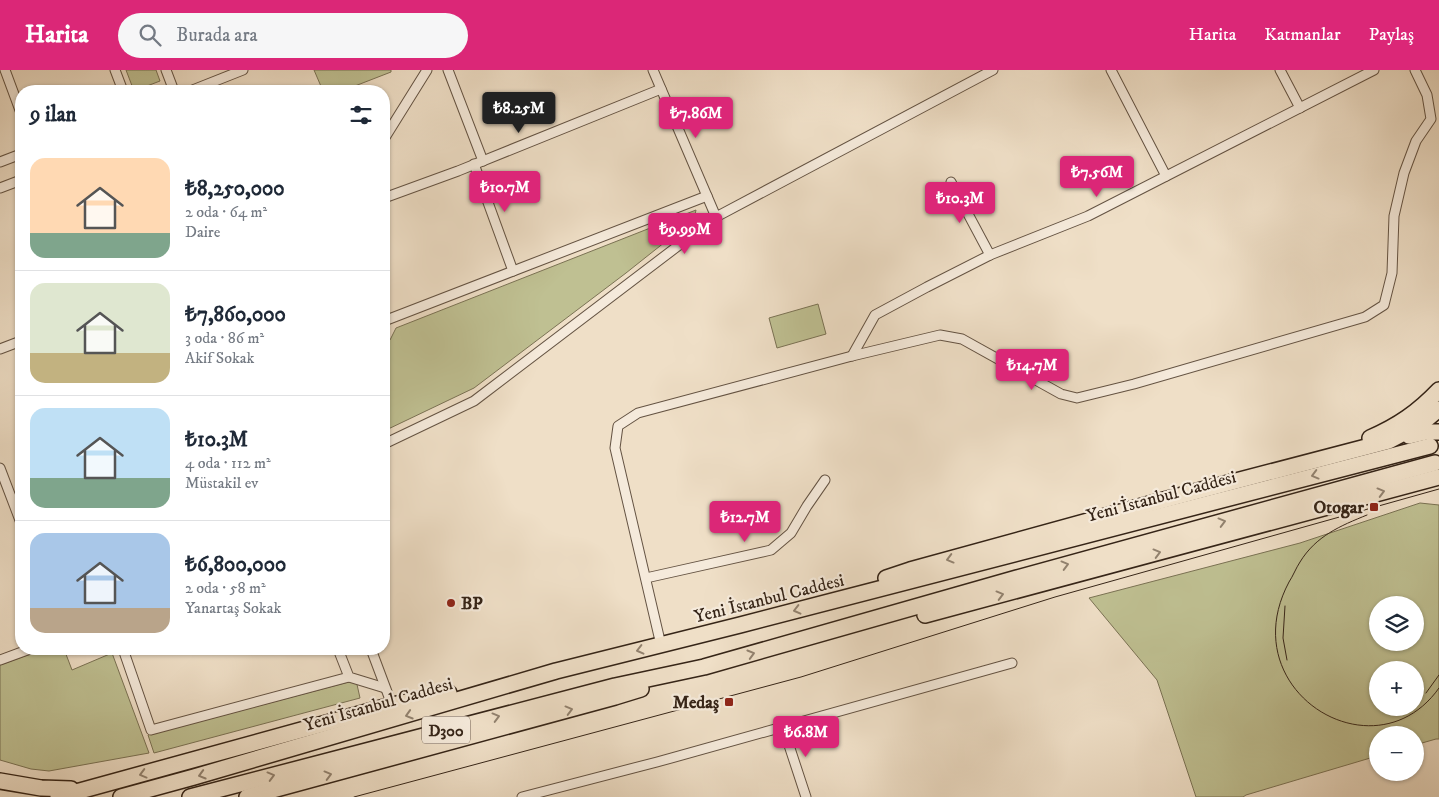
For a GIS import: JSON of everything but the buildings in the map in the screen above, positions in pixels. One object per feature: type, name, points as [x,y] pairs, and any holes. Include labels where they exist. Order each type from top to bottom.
[{"type":"highway","points":[[1318,460],[1402,422],[1439,390]]},
{"type":"highway","points":[[1389,441],[1417,426],[1439,410]]},
{"type":"highway","points":[[845,598],[869,584],[910,570],[1175,497],[1389,441],[1426,432],[1439,432]]},
{"type":"highway","name":"Yeni İstanbul Caddesi","points":[[121,797],[194,778],[556,670],[845,598],[1430,446]]},
{"type":"highway","name":"D300","points":[[190,797],[615,686],[704,667],[850,626],[882,624],[947,609],[1438,474]]},
{"type":"highway","points":[[247,797],[615,697],[704,667]]},
{"type":"highway","points":[[58,797],[392,706],[556,670]]},
{"type":"highway","points":[[0,782],[41,788],[88,789]]},
{"type":"street","points":[[5,70],[15,97]]},
{"type":"street","points":[[115,70],[121,85]]},
{"type":"street","points":[[166,70],[172,85]]},
{"type":"street","points":[[205,85],[243,70]]},
{"type":"street","points":[[390,129],[427,70]]},
{"type":"street","points":[[448,70],[513,271]]},
{"type":"street","points":[[653,70],[716,217]]},
{"type":"street","points":[[390,441],[474,401],[716,217],[993,70]]},
{"type":"street","points":[[1111,70],[1166,176]]},
{"type":"street","points":[[1280,70],[1300,108]]},
{"type":"street","points":[[852,356],[875,315],[990,255],[1088,216],[1374,70]]},
{"type":"street","points":[[661,645],[615,448],[618,426],[638,413],[940,334],[962,338],[1061,394],[1077,398],[1134,384],[1365,317],[1384,305],[1392,273],[1394,216],[1404,174],[1416,141],[1431,119],[1427,95],[1415,70]]},
{"type":"street","points":[[390,196],[478,163],[661,89]]},
{"type":"street","points":[[0,162],[15,156]]},
{"type":"street","points":[[0,188],[15,182]]},
{"type":"street","points":[[951,182],[990,255]]},
{"type":"street","points":[[390,319],[707,196]]},
{"type":"street","points":[[0,349],[15,343]]},
{"type":"street","points":[[0,468],[15,507]]},
{"type":"street","points":[[646,578],[771,550],[792,533],[807,506],[825,480]]},
{"type":"street","points":[[0,660],[15,654]]},
{"type":"street","points":[[125,655],[151,730],[349,677],[385,688]]},
{"type":"street","points":[[340,655],[349,677]]},
{"type":"street","points":[[374,655],[392,706]]},
{"type":"street","points":[[522,797],[666,760],[1012,663]]},
{"type":"street","points":[[783,727],[806,797]]},
{"type":"green space","points":[[126,70],[156,70],[160,81],[150,85],[132,85]]},
{"type":"green space","points":[[314,70],[391,70],[391,72],[357,85],[320,85]]},
{"type":"green space","points":[[696,210],[694,219],[474,388],[390,428],[390,340],[396,328]]},
{"type":"green space","points":[[818,304],[826,334],[777,348],[769,318]]},
{"type":"green space","points":[[1420,503],[1439,505],[1439,739],[1424,742],[1424,726],[1369,726],[1369,758],[1243,797],[1196,797],[1157,680],[1089,598],[1300,543]]},
{"type":"green space","points":[[28,655],[66,655],[72,670],[107,655],[113,655],[149,753],[49,771],[31,769],[0,760],[0,665]]},
{"type":"green space","points":[[356,680],[360,698],[154,753],[148,735]]},
{"type":"tram line","points":[[354,797],[801,677],[1055,597],[1439,489]]},
{"type":"tram line","points":[[1367,515],[1329,533],[1313,545],[1299,564],[1289,582],[1276,622],[1279,657],[1294,687],[1318,710],[1348,723],[1380,725],[1412,714],[1439,688]]},
{"type":"tram line","points":[[1285,606],[1283,638],[1287,660]]},
{"type":"tram line","points":[[1426,693],[1439,675]]},
{"type":"place","name":"Otogar","points":[[1374,507]]},
{"type":"place","name":"BP","points":[[451,603]]},
{"type":"place","name":"Medaş","points":[[729,702]]}]
